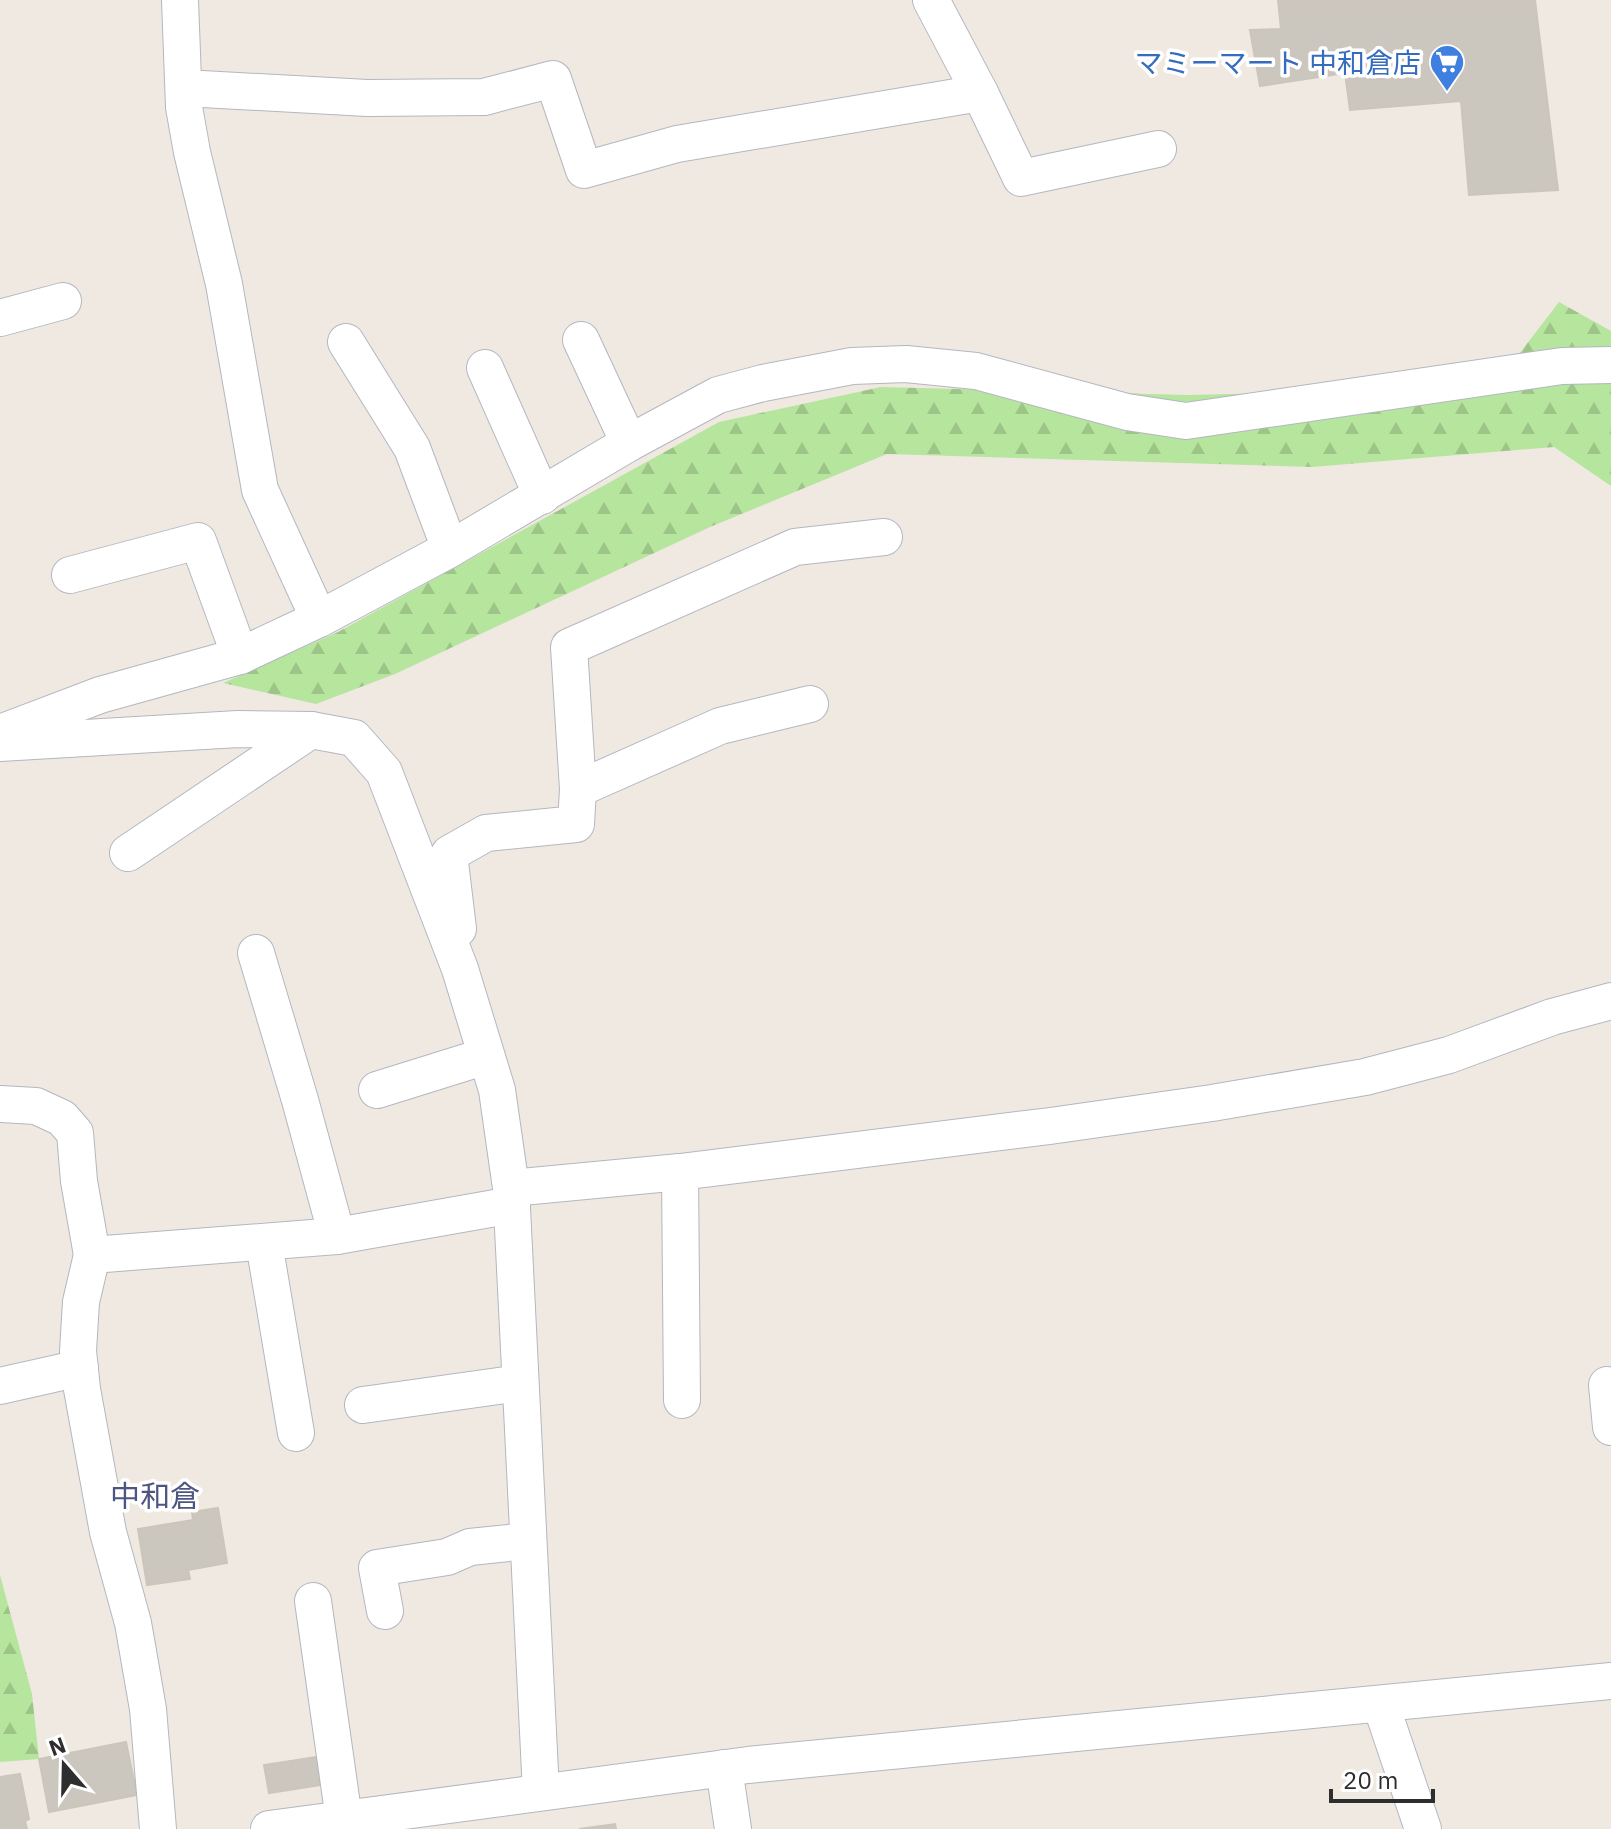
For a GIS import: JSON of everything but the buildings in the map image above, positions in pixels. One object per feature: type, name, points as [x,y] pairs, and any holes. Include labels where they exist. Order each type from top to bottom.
[{"type":"street","points":[[180,0],[184,88],[192,152],[224,284],[260,490],[319,619]]},
{"type":"street","points":[[931,0],[1021,178],[1158,149]]},
{"type":"street","points":[[184,88],[367,98],[484,97],[553,79],[584,170],[677,144],[980,93]]},
{"type":"street","points":[[0,318],[63,301]]},
{"type":"street","points":[[581,340],[629,443]]},
{"type":"street","points":[[346,342],[412,448],[450,549]]},
{"type":"street","points":[[0,733],[100,695],[240,656],[319,619],[450,549],[629,443],[718,395],[763,383],[852,366],[906,364],[976,371],[1127,412],[1186,421],[1562,366],[1611,365]]},
{"type":"street","points":[[485,368],[542,496]]},
{"type":"street","points":[[460,969],[449,854],[486,833],[576,824],[578,789],[569,647],[795,547],[884,537]]},
{"type":"street","points":[[70,575],[198,541],[240,656]]},
{"type":"street","points":[[578,789],[720,726],[810,704]]},
{"type":"street","points":[[0,743],[238,729],[311,730],[354,738],[384,772],[460,969],[497,1090],[512,1197],[541,1792]]},
{"type":"street","points":[[128,853],[311,730]]},
{"type":"street","points":[[256,953],[337,1236]]},
{"type":"street","points":[[92,1255],[337,1236],[512,1197],[680,1172],[1080,1122],[1365,1077],[1449,1055],[1552,1017],[1611,1001]]},
{"type":"street","points":[[377,1090],[486,1056]]},
{"type":"street","points":[[0,1104],[36,1106],[62,1118],[75,1133],[79,1181],[92,1255],[81,1302],[80,1368],[108,1532],[133,1623],[146,1695],[158,1829]]},
{"type":"street","points":[[680,1172],[682,1400]]},
{"type":"street","points":[[264,1243],[296,1433]]},
{"type":"street","points":[[0,1386],[80,1368]]},
{"type":"street","points":[[363,1405],[520,1383]]},
{"type":"street","points":[[1607,1385],[1611,1427]]},
{"type":"street","points":[[385,1611],[377,1568],[447,1557],[470,1547],[527,1541]]},
{"type":"street","points":[[313,1601],[344,1819]]},
{"type":"street","points":[[269,1829],[344,1819],[457,1817],[541,1792],[724,1768],[1611,1681]]},
{"type":"street","points":[[1381,1705],[1423,1829]]},
{"type":"street","points":[[724,1768],[733,1829]]},
{"type":"green space","points":[[1559,302],[1611,331],[1611,486],[1554,447],[1312,467],[887,454],[710,527],[395,674],[316,704],[223,683],[338,632],[719,422],[881,387],[1188,395],[1493,388]]},
{"type":"green space","points":[[0,1575],[32,1694],[39,1759],[0,1762]]},
{"type":"place","name":"マミーマート 中和倉店","points":[[1447,93]]},
{"type":"district","name":"中和倉","points":[[155,1495]]}]
